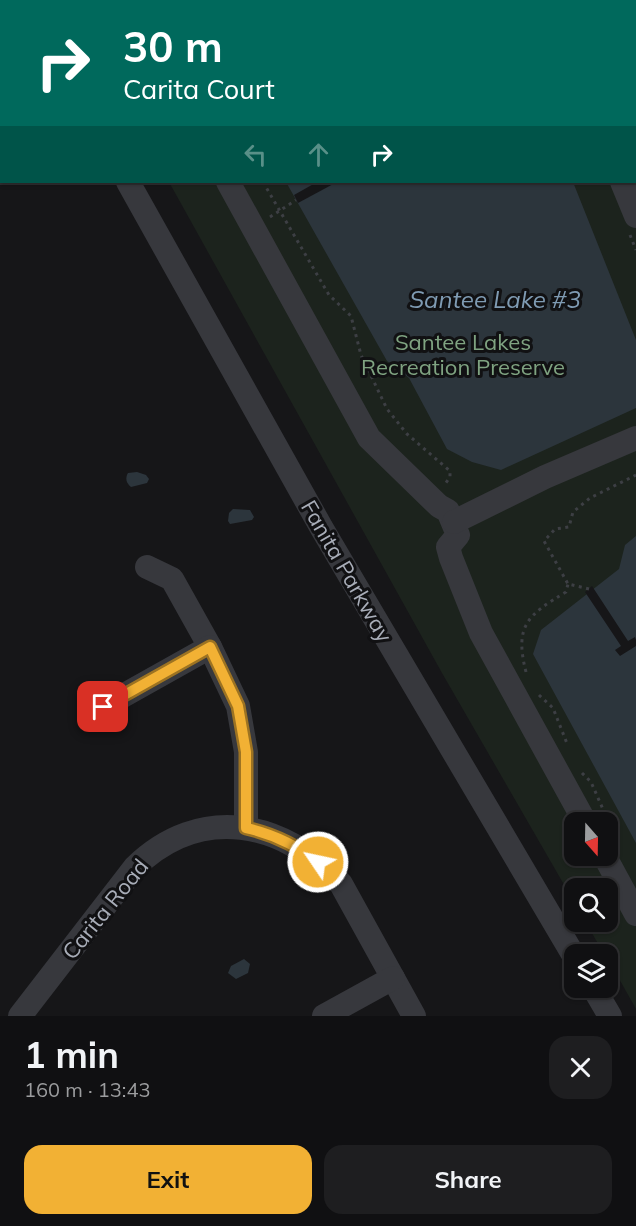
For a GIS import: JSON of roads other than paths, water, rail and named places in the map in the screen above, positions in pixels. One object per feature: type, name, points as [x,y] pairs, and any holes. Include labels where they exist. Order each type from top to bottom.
[{"type":"street","name":"Fanita Parkway","points":[[129,183],[321,526],[567,944]]},
{"type":"street","points":[[229,183],[369,438],[432,500],[448,511],[458,535],[448,547],[451,558],[482,633],[580,812]]},
{"type":"street","points":[[622,183],[636,216]]},
{"type":"street","points":[[454,522],[545,477],[636,438]]},
{"type":"street","points":[[147,567],[172,579],[210,647],[238,706],[246,752],[246,828]]},
{"type":"street","points":[[103,707],[210,647]]},
{"type":"street","name":"Carita Road","points":[[20,1016],[135,867],[147,855],[190,832],[220,827],[246,828],[291,844],[330,872],[341,884],[414,1016]]},
{"type":"street","points":[[617,866],[636,914]]},
{"type":"street","points":[[324,1016],[393,978]]},
{"type":"street","points":[[599,998],[610,1016]]},
{"type":"water","name":"Santee Lake #3","points":[[287,183],[573,183],[636,340],[636,408],[501,470],[472,462],[447,449],[409,378],[387,361]]},
{"type":"water","points":[[137,472],[146,475],[149,479],[147,483],[131,487],[126,479],[127,475]]},
{"type":"water","points":[[233,509],[250,510],[254,517],[252,520],[230,524],[229,513]]},
{"type":"water","points":[[636,536],[636,843],[533,654],[541,630],[619,569],[625,545]]},
{"type":"water","points":[[244,959],[250,964],[248,973],[236,979],[228,973],[231,966]]},
{"type":"park label","name":"Santee Lakes Recreation Preserve","points":[[463,354]]}]
